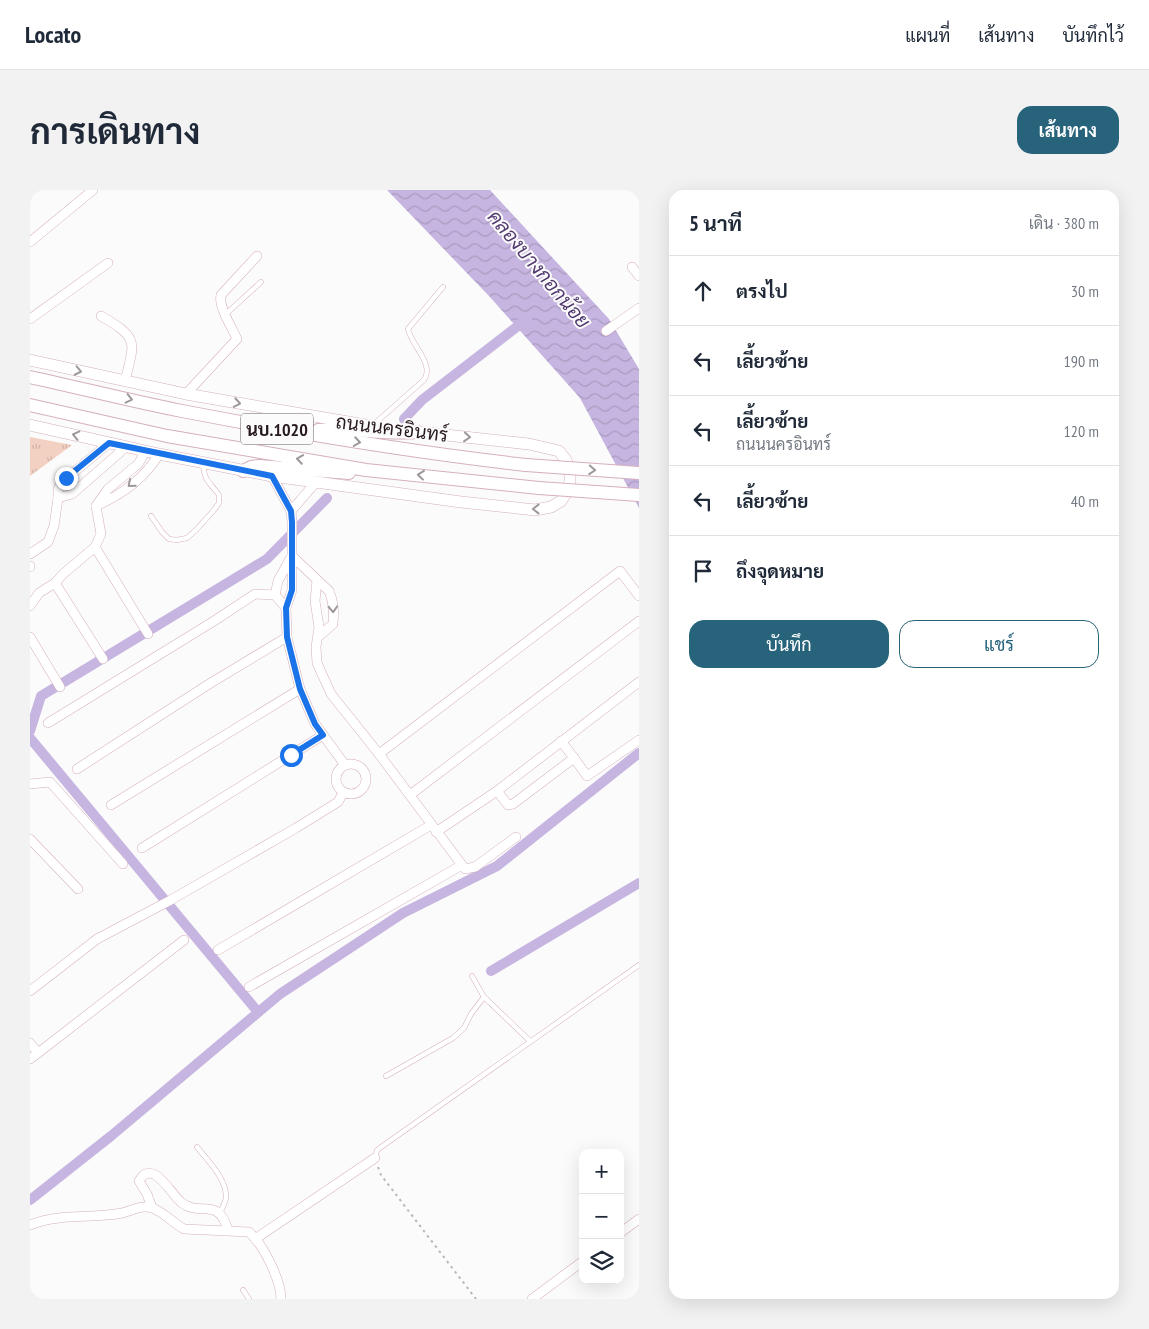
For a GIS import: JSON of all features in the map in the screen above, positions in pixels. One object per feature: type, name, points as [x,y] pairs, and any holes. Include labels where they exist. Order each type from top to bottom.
[{"type":"main road","name":"ถนนนครอินทร์","points":[[30,360],[186,394],[372,426],[530,444],[559,451],[566,460],[570,471],[570,482],[561,500],[551,507],[535,510],[452,501],[272,476],[159,454],[30,425]]},
{"type":"main road","name":"ถนนนครอินทร์","points":[[30,377],[180,410],[393,448],[526,464],[639,473]]},
{"type":"main road","name":"นบ.1020","points":[[30,405],[167,436],[366,470],[539,488],[639,495]]},
{"type":"main road","points":[[296,432],[335,430],[400,434],[418,432]]},
{"type":"main road","points":[[244,471],[251,467],[259,466],[339,474],[366,470]]},
{"type":"street","points":[[30,242],[94,190]]},
{"type":"street","points":[[186,394],[237,339],[221,306],[221,295],[257,256]]},
{"type":"street","points":[[30,319],[108,263]]},
{"type":"street","points":[[632,267],[639,276]]},
{"type":"street","points":[[606,331],[639,308]]},
{"type":"street","points":[[100,316],[126,334],[133,342],[125,381]]},
{"type":"street","points":[[30,554],[48,542],[54,526],[58,489],[61,483],[109,443]]},
{"type":"street","points":[[58,498],[72,494],[126,447]]},
{"type":"street","points":[[30,606],[40,593],[55,583],[95,547],[101,534],[96,506],[108,489],[138,464],[146,451]]},
{"type":"street","points":[[96,506],[118,496],[151,468],[159,454]]},
{"type":"street","points":[[272,476],[291,511],[292,590],[286,608],[287,637],[300,689],[315,724],[345,765]]},
{"type":"street","points":[[291,511],[317,482]]},
{"type":"street","points":[[95,547],[148,634]]},
{"type":"street","points":[[292,556],[329,591],[332,597],[334,610],[333,624],[318,637]]},
{"type":"street","points":[[275,595],[278,581],[292,556]]},
{"type":"street","points":[[379,754],[620,571],[639,596]]},
{"type":"street","points":[[317,580],[315,601],[319,627],[316,647],[317,662],[331,694],[379,754],[434,829],[465,869],[475,867],[516,837]]},
{"type":"street","points":[[55,583],[103,659]]},
{"type":"street","points":[[48,723],[207,626],[255,594],[275,595],[286,608]]},
{"type":"street","points":[[410,795],[639,621]]},
{"type":"street","points":[[30,637],[60,687]]},
{"type":"street","points":[[77,769],[209,684],[287,637]]},
{"type":"street","points":[[218,950],[434,829],[497,791],[639,682]]},
{"type":"street","points":[[112,805],[300,689]]},
{"type":"street","points":[[142,848],[323,735]]},
{"type":"street","points":[[561,742],[587,776],[639,740]]},
{"type":"street","points":[[497,791],[506,803],[512,805],[574,758]]},
{"type":"street","points":[[345,765],[359,766],[364,770],[366,784],[356,794],[343,793],[338,787],[336,776],[339,769],[345,765]]},
{"type":"street","points":[[30,784],[50,782],[123,864]]},
{"type":"street","points":[[30,991],[97,940],[150,912],[296,828],[338,802],[343,793]]},
{"type":"street","points":[[30,840],[78,889]]},
{"type":"street","points":[[249,987],[462,865]]},
{"type":"street","points":[[30,1059],[184,940]]},
{"type":"street","points":[[30,1043],[38,1053]]},
{"type":"street","points":[[255,1239],[375,1158]]},
{"type":"street","points":[[228,1230],[225,1218],[220,1213],[206,1208],[183,1204],[164,1182],[154,1174],[146,1174],[139,1181],[152,1208],[184,1229],[249,1232],[274,1272],[281,1290],[281,1299]]},
{"type":"street","points":[[30,1225],[50,1218],[114,1214],[138,1208],[152,1208]]},
{"type":"street","points":[[624,1230],[639,1218]]},
{"type":"street","points":[[532,1299],[579,1264]]},
{"type":"lane","points":[[226,314],[261,282]]},
{"type":"lane","points":[[372,426],[428,375],[427,367],[409,335],[408,329],[443,287]]},
{"type":"lane","points":[[151,516],[169,539],[187,538],[196,530],[219,503],[219,495],[204,476],[203,463]]},
{"type":"lane","points":[[375,1158],[377,1150],[639,965]]},
{"type":"lane","points":[[472,976],[484,998],[530,1041]]},
{"type":"lane","points":[[386,1076],[453,1038],[464,1028],[471,1014],[484,998]]},
{"type":"lane","points":[[197,1147],[223,1184],[226,1200],[220,1213]]},
{"type":"lane","points":[[243,1290],[249,1299]]},
{"type":"path","points":[[375,1158],[381,1175],[476,1299]]},
{"type":"green space","points":[[30,437],[72,445],[30,476]]},
{"type":"water","name":"คลองบางกอกน้อย","points":[[387,190],[490,190],[609,319],[639,369],[639,508],[580,398],[489,296]]},
{"type":"waterway","points":[[404,419],[422,400],[527,319]]},
{"type":"waterway","points":[[30,731],[41,696],[267,559],[327,498]]},
{"type":"waterway","points":[[30,738],[258,1012]]},
{"type":"waterway","points":[[30,1200],[111,1136],[280,994],[403,913],[497,866],[639,753]]},
{"type":"waterway","points":[[491,971],[639,883]]},
{"type":"route","points":[[66,478],[109,443],[272,476],[291,511],[292,590],[286,608],[287,637],[300,689],[315,724],[323,735],[291,755]]}]
